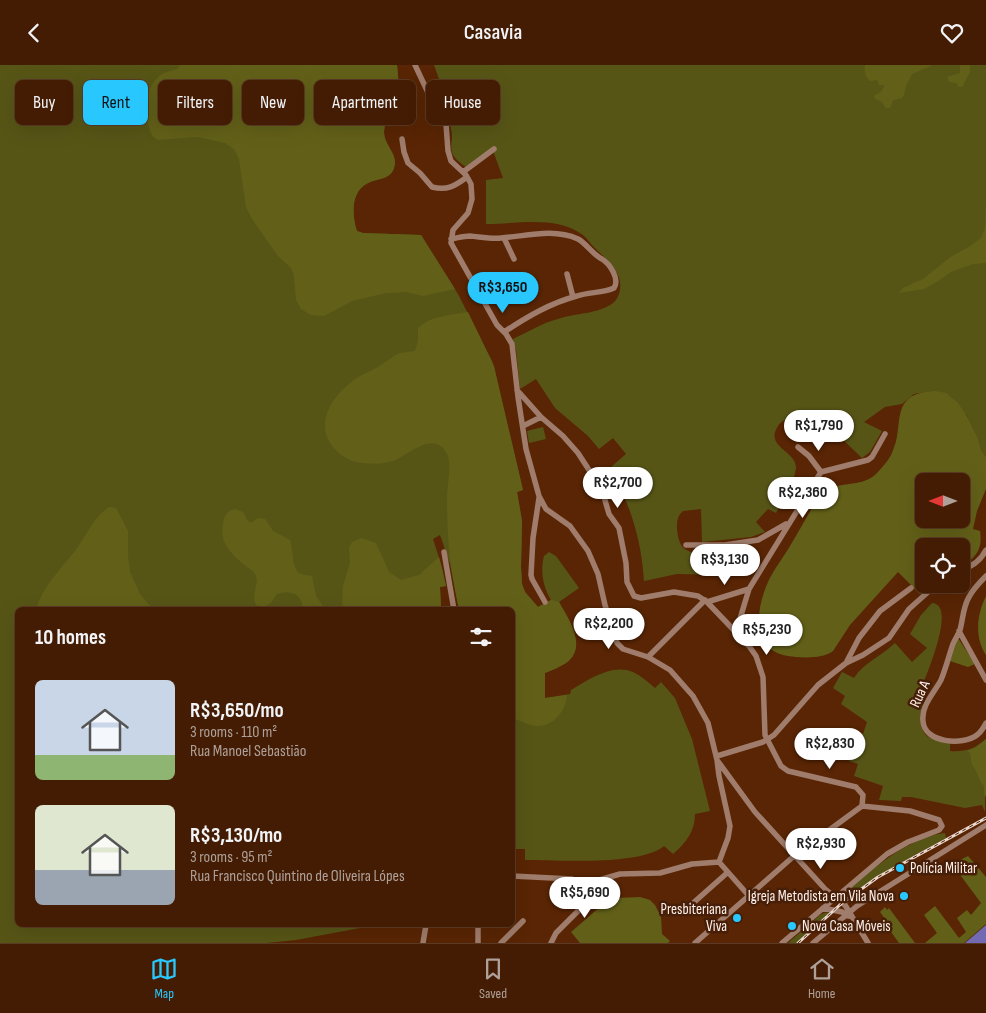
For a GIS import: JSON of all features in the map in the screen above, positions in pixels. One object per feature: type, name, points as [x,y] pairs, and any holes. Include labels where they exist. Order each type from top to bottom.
[{"type":"street","points":[[414,65],[447,127],[450,158],[454,165],[465,174],[472,189],[470,207],[466,217],[453,230],[451,239],[453,248],[497,325],[512,345],[526,449],[539,496],[546,509],[570,526],[588,551],[598,574],[617,643],[623,649],[648,657],[670,670],[693,696],[708,723],[730,826],[728,838],[719,862]]},
{"type":"street","points":[[402,139],[408,163],[432,187],[444,189],[452,188],[494,149]]},
{"type":"street","points":[[451,239],[467,236],[504,238],[537,233],[554,233],[579,240],[595,256],[608,263],[616,281],[616,287],[606,291],[573,297],[538,311],[504,332]]},
{"type":"street","points":[[504,238],[514,259]]},
{"type":"street","points":[[567,274],[573,297]]},
{"type":"street","points":[[517,390],[541,417],[563,436],[578,453],[602,490],[609,514],[619,528],[626,563],[627,582],[634,596],[641,598],[664,593],[681,592],[698,596],[706,601],[756,656],[761,669],[764,689],[764,730],[767,740],[784,769],[856,787],[863,795],[862,806]]},
{"type":"street","points":[[523,426],[541,417]]},
{"type":"street","points":[[736,632],[749,589],[821,472],[868,460],[872,457],[884,434]]},
{"type":"street","points":[[798,447],[809,456],[821,472]]},
{"type":"street","points":[[539,496],[532,538],[531,575],[545,602]]},
{"type":"street","points":[[686,545],[725,545],[758,541],[788,523]]},
{"type":"street","points":[[970,567],[977,562],[986,550]]},
{"type":"street","points":[[444,552],[453,607]]},
{"type":"street","name":"Rua A","points":[[986,576],[969,596],[959,631],[941,679],[922,717],[926,731],[933,737],[960,741],[977,735],[986,723]]},
{"type":"street","points":[[846,663],[859,638],[880,611],[911,588]]},
{"type":"street","points":[[648,657],[706,601],[749,589]]},
{"type":"street","points":[[717,758],[767,740],[774,735],[818,685],[846,663],[863,655],[889,638],[910,609],[927,593]]},
{"type":"street","points":[[959,631],[986,680]]},
{"type":"street","points":[[717,758],[755,812],[826,890],[845,905],[847,913],[868,943]]},
{"type":"street","points":[[695,943],[794,856],[862,806],[910,811],[936,819],[942,823],[940,829],[908,841],[887,854],[782,943]]},
{"type":"street","points":[[813,943],[847,913],[880,890],[986,825]]},
{"type":"street","points":[[719,862],[749,896]]},
{"type":"street","points":[[515,876],[572,879],[582,885],[620,874],[660,873],[692,864],[719,862]]},
{"type":"street","points":[[692,904],[727,873]]},
{"type":"street","points":[[580,909],[582,885]]},
{"type":"street","points":[[552,943],[556,933],[580,909],[594,903],[600,903]]},
{"type":"street","points":[[823,908],[847,913]]},
{"type":"street","points":[[501,943],[523,921]]},
{"type":"street","points":[[423,943],[426,927]]},
{"type":"street","points":[[478,927],[478,943]]},
{"type":"shaded area","points":[[0,65],[397,65],[398,80],[314,80],[314,125],[386,125],[384,132],[386,142],[395,158],[394,168],[390,175],[368,183],[358,191],[354,203],[357,231],[363,233],[421,235],[458,294],[492,361],[523,490],[517,492],[522,521],[521,567],[522,584],[525,592],[538,607],[551,600],[544,584],[542,573],[544,556],[549,552],[556,556],[579,588],[559,602],[574,633],[576,649],[566,663],[545,673],[545,698],[570,694],[571,690],[609,671],[625,670],[633,672],[655,688],[661,682],[675,698],[692,739],[710,811],[695,814],[695,820],[689,836],[673,854],[664,846],[637,857],[618,859],[598,861],[525,860],[525,849],[515,849],[515,607],[458,607],[450,564],[440,535],[433,539],[446,586],[440,587],[441,607],[15,607],[15,927],[365,927],[296,940],[267,943],[0,943]]},
{"type":"shaded area","points":[[180,65],[397,65],[398,80],[314,80],[314,125],[385,125],[386,142],[395,158],[394,168],[387,177],[368,183],[358,191],[354,203],[357,231],[363,233],[421,235],[455,289],[423,296],[406,292],[386,293],[352,301],[324,316],[311,315],[301,309],[296,300],[294,275],[291,268],[278,256],[252,219],[246,207],[239,159],[234,149],[225,143],[197,137],[158,140],[152,136],[148,120],[148,94],[156,79],[166,72],[177,69]]},
{"type":"shaded area","points":[[434,65],[986,65],[986,457],[966,414],[929,473],[915,473],[892,453],[895,444],[932,391],[914,394],[902,404],[885,407],[864,422],[882,431],[870,452],[862,458],[840,437],[821,436],[800,421],[785,420],[778,426],[775,439],[795,462],[795,474],[776,513],[768,509],[756,522],[765,532],[751,537],[702,542],[701,509],[683,511],[678,519],[678,537],[682,547],[690,552],[709,554],[709,547],[724,546],[724,555],[741,558],[742,569],[725,575],[677,574],[644,581],[634,522],[611,467],[626,454],[613,438],[599,449],[588,436],[555,408],[536,379],[520,389],[513,339],[552,321],[607,307],[616,300],[619,293],[620,282],[618,275],[611,264],[583,235],[572,229],[561,225],[536,222],[486,224],[486,180],[503,178],[492,148],[466,167],[458,161],[452,152],[450,125],[500,125],[500,80],[439,80]]},
{"type":"shaded area","points":[[865,65],[933,65],[912,74],[902,98],[893,100],[890,108],[886,108],[882,102],[874,98],[885,85],[879,85],[877,80],[870,81],[865,73]]},
{"type":"shaded area","points":[[960,65],[970,65],[970,72],[962,87],[959,87],[956,83],[949,82],[947,77],[960,73]]},
{"type":"shaded area","points":[[986,204],[986,263],[973,264],[951,272],[924,289],[899,293],[903,288],[923,279],[952,256],[981,238],[985,228]]},
{"type":"shaded area","points":[[468,312],[494,366],[523,490],[517,492],[522,521],[521,567],[522,584],[525,592],[538,607],[551,600],[559,602],[574,633],[576,649],[572,657],[566,663],[545,673],[545,698],[567,695],[565,705],[559,715],[546,725],[530,725],[515,719],[515,607],[458,607],[449,549],[447,497],[449,462],[446,452],[441,446],[434,443],[420,446],[386,463],[358,462],[348,459],[339,453],[329,441],[325,432],[327,413],[338,395],[352,381],[397,354],[415,351],[418,341],[418,328],[429,321]]},
{"type":"shaded area","points":[[935,391],[946,393],[958,403],[978,438],[981,449],[986,457],[986,489],[977,511],[973,529],[980,531],[981,537],[977,552],[970,561],[970,538],[915,538],[915,589],[898,572],[850,625],[829,654],[818,657],[805,657],[788,656],[776,652],[767,646],[759,627],[761,604],[770,577],[819,496],[824,491],[836,486],[869,479],[888,460],[894,449],[903,406],[909,399],[919,393]]},
{"type":"shaded area","points":[[543,427],[546,439],[529,443],[527,431]]},
{"type":"shaded area","points":[[109,507],[116,508],[128,531],[130,572],[140,594],[151,607],[37,607],[52,579],[75,551],[103,511]]},
{"type":"shaded area","points":[[235,509],[243,512],[251,523],[258,518],[265,519],[273,531],[290,540],[297,570],[301,574],[312,576],[316,596],[324,607],[302,607],[301,600],[295,594],[287,592],[277,594],[271,603],[264,607],[256,605],[254,597],[257,578],[232,553],[223,537],[223,521],[230,511]]},
{"type":"shaded area","points":[[361,538],[376,543],[389,572],[401,580],[419,575],[439,557],[446,586],[440,587],[441,607],[342,607],[343,586],[350,563],[349,548],[352,542]]},
{"type":"shaded area","points":[[986,596],[986,655],[980,641],[978,625]]},
{"type":"shaded area","points":[[932,603],[939,607],[942,617],[931,663],[916,700],[924,705],[921,718],[923,730],[928,737],[950,743],[950,751],[970,749],[986,739],[985,812],[982,805],[965,808],[911,797],[902,797],[901,801],[879,800],[883,786],[854,776],[858,764],[849,761],[853,747],[842,743],[847,728],[863,734],[867,722],[841,704],[845,696],[833,688],[842,672],[854,678],[862,668],[895,643],[912,662],[927,648],[910,634],[921,615]]},
{"type":"shaded area","points":[[958,638],[975,664],[968,667],[950,661]]},
{"type":"shaded area","points":[[986,739],[986,797],[984,786],[972,765],[970,753],[967,751],[975,748]]},
{"type":"shaded area","points":[[945,833],[946,838],[876,877],[845,900],[840,897],[889,857],[917,841]]},
{"type":"shaded area","points":[[968,856],[986,877],[986,924],[964,943],[925,943],[937,933],[924,915],[935,906],[959,938],[966,932],[957,918],[967,910],[971,915],[981,903],[952,864]]},
{"type":"shaded area","points":[[640,897],[650,900],[655,905],[661,917],[662,934],[670,941],[668,943],[580,943],[571,932],[608,900]]},
{"type":"shaded area","points":[[885,907],[887,910],[889,908],[915,943],[899,943],[889,929],[891,927],[880,912]]},
{"type":"shaded area","points":[[831,912],[797,943],[788,943],[820,915]]},
{"type":"shaded area","points":[[986,925],[986,943],[965,943]]},
{"type":"railway","points":[[798,943],[842,903],[878,877],[986,818]]},
{"type":"place","name":"Polícia Militar","points":[[900,868]]},
{"type":"place","name":"Igreja Metodista em Vila Nova","points":[[904,896]]},
{"type":"place","name":"Presbiteriana Viva","points":[[737,918]]},
{"type":"place","name":"Nova Casa Móveis","points":[[792,926]]}]
